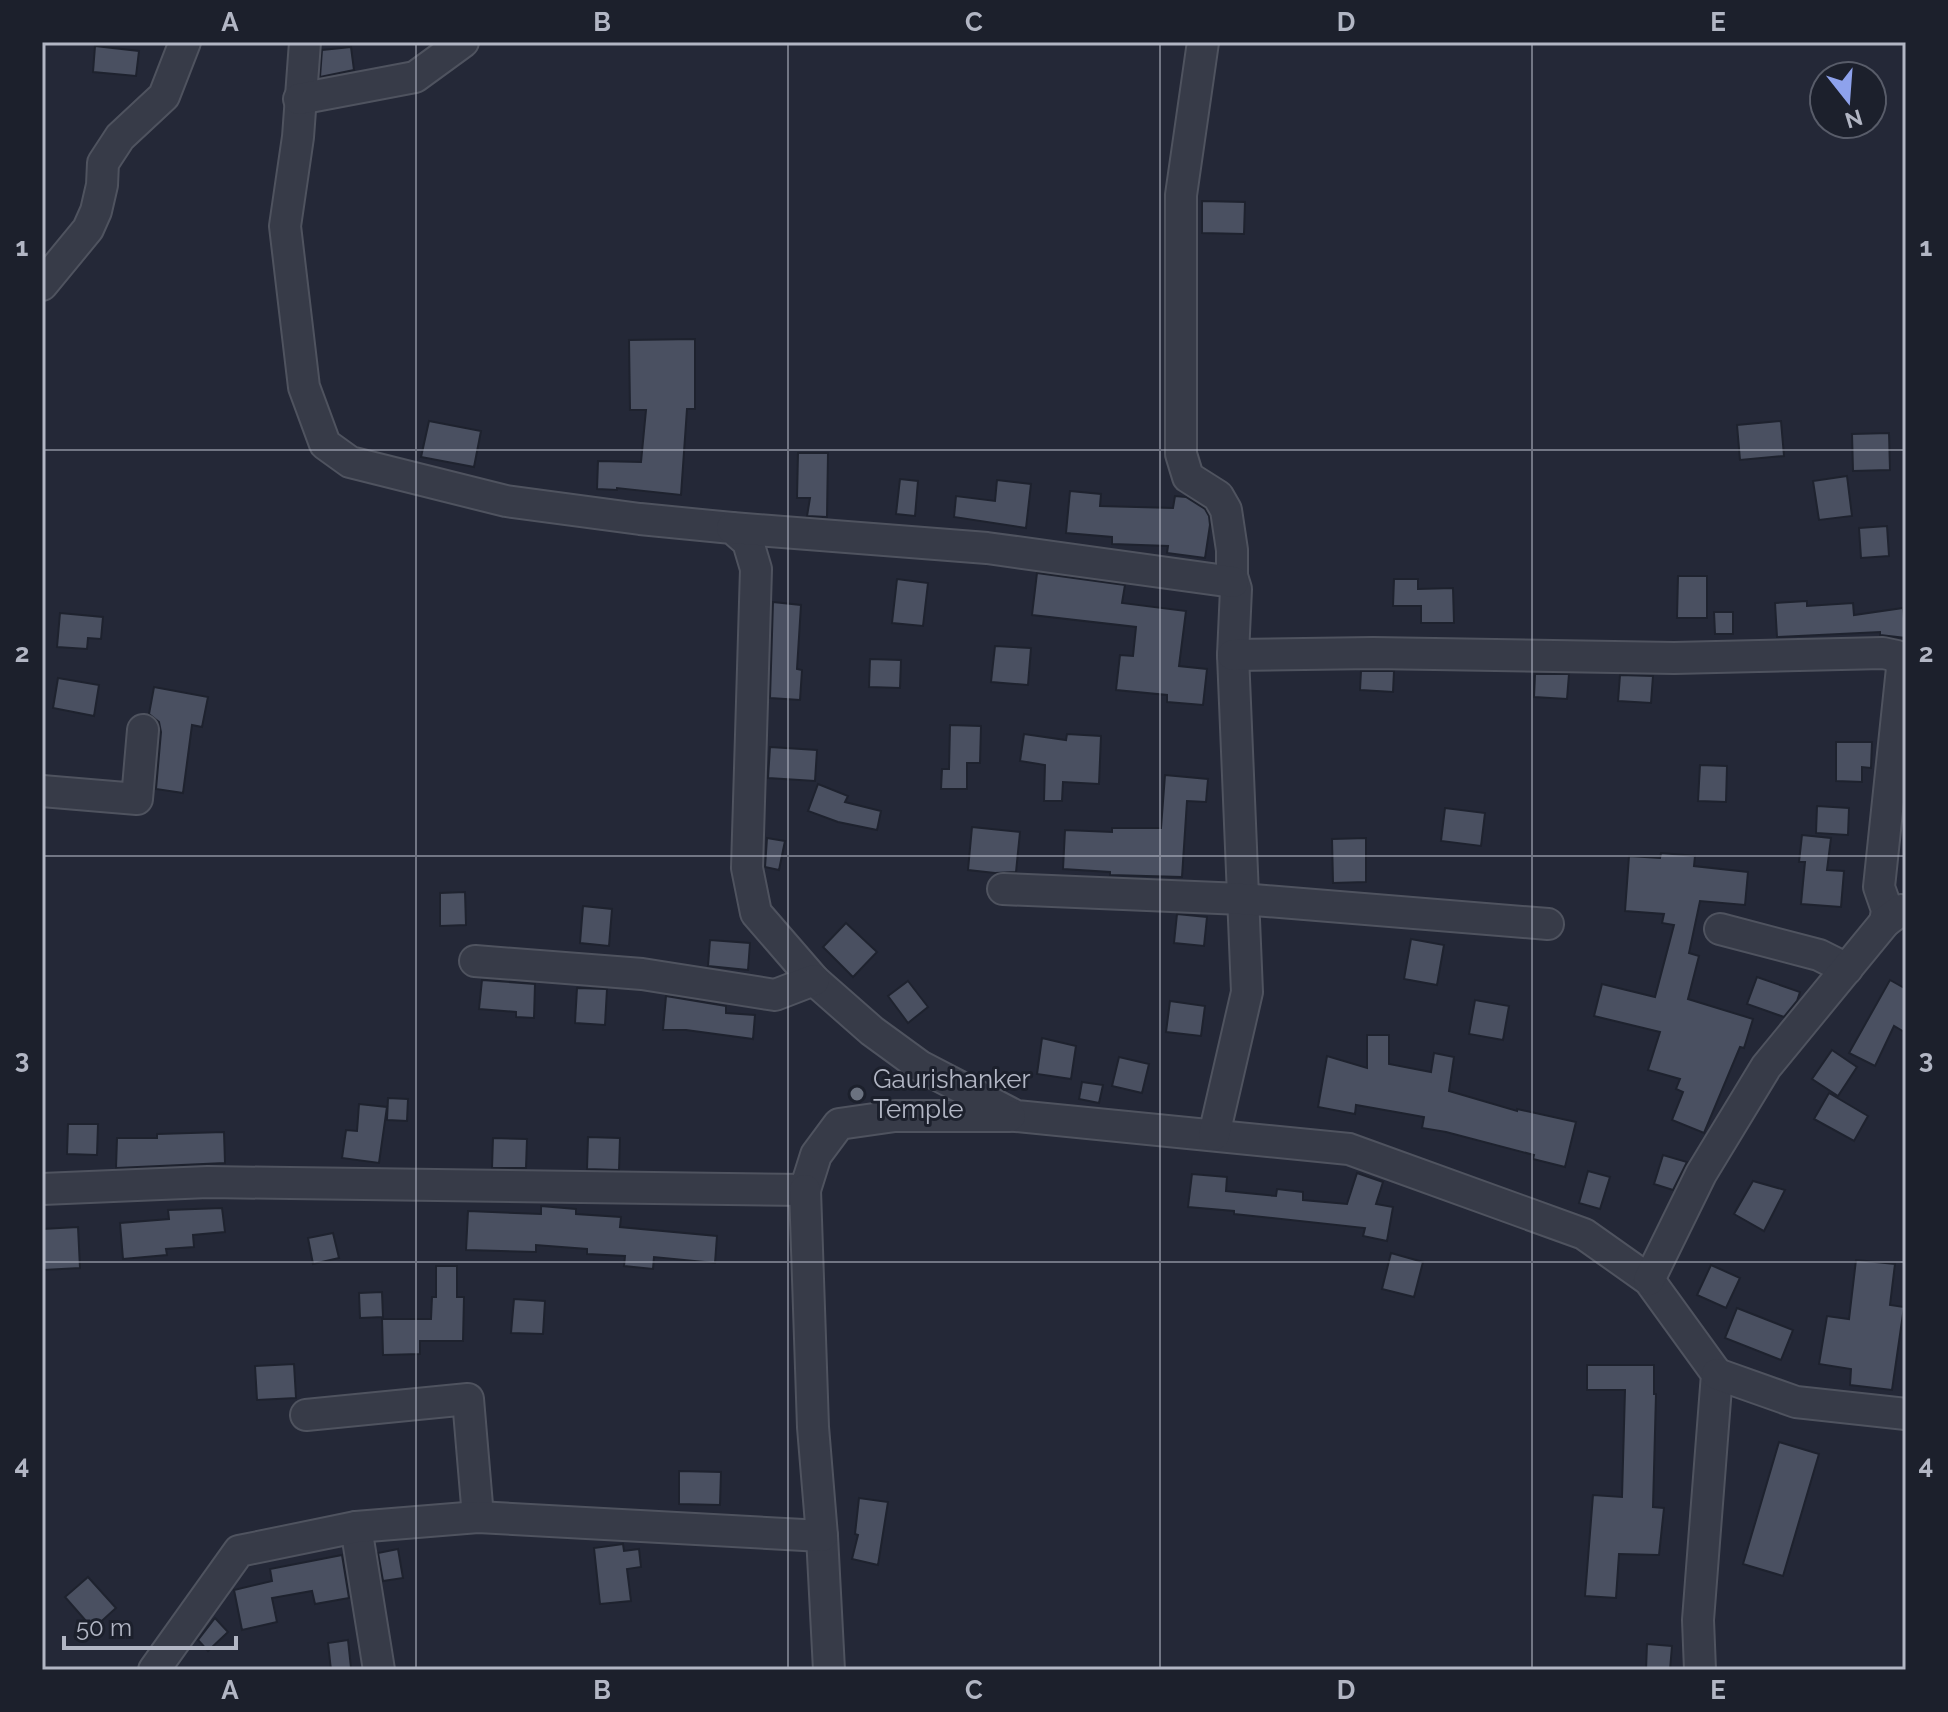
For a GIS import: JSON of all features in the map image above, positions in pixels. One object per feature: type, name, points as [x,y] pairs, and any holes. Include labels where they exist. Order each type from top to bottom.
[{"type":"street","points":[[42,285],[88,229],[99,198],[103,163],[120,137],[164,96],[185,42]]},
{"type":"street","points":[[299,99],[415,77],[463,42]]},
{"type":"street","points":[[1203,42],[1181,195],[1181,454],[1188,477],[1218,496],[1226,510],[1232,550],[1236,589],[1233,655],[1247,992],[1214,1135]]},
{"type":"street","points":[[304,43],[298,137],[285,226],[304,387],[325,444],[350,462],[506,501],[732,528],[987,548],[1233,582]]},
{"type":"street","points":[[732,528],[748,542],[756,569],[747,868],[756,913],[814,980],[872,1031],[920,1066],[1016,1116]]},
{"type":"street","points":[[1233,655],[1373,653],[1674,658],[1883,653],[1897,656],[1902,668],[1879,887],[1887,910],[1895,914],[1766,1067],[1701,1174],[1649,1280]]},
{"type":"street","points":[[42,791],[137,799],[143,730]]},
{"type":"street","points":[[1003,889],[1242,899],[1548,924]]},
{"type":"street","points":[[1720,929],[1819,955],[1847,969]]},
{"type":"street","points":[[475,961],[642,974],[775,995],[814,980]]},
{"type":"street","points":[[829,1670],[813,1427],[805,1190],[816,1155],[839,1124],[895,1116],[1016,1116],[1349,1149],[1584,1234],[1649,1280],[1717,1374],[1796,1402],[1906,1414]]},
{"type":"street","points":[[42,1189],[208,1182],[805,1190]]},
{"type":"street","points":[[1700,1670],[1698,1620],[1717,1374]]},
{"type":"street","points":[[306,1415],[468,1399],[478,1517]]},
{"type":"street","points":[[154,1670],[239,1551],[356,1527],[478,1517],[822,1536]]},
{"type":"street","points":[[356,1527],[379,1670]]},
{"type":"building","points":[[95,46],[139,51],[136,76],[93,72]]},
{"type":"building","points":[[351,47],[354,70],[320,77],[322,50]]},
{"type":"building","points":[[1202,201],[1245,202],[1244,234],[1202,233]]},
{"type":"building","points":[[695,339],[695,409],[687,409],[681,495],[617,488],[597,489],[598,461],[641,462],[646,410],[630,410],[629,340]]},
{"type":"building","points":[[429,421],[481,431],[474,467],[421,457]]},
{"type":"building","points":[[1781,421],[1784,456],[1740,460],[1737,425]]},
{"type":"building","points":[[1889,433],[1890,470],[1853,471],[1852,434]]},
{"type":"building","points":[[798,453],[828,453],[827,517],[807,516],[810,498],[797,498]]},
{"type":"building","points":[[1847,476],[1852,516],[1819,520],[1813,481]]},
{"type":"building","points":[[900,479],[918,481],[915,516],[896,514]]},
{"type":"building","points":[[997,480],[1031,484],[1026,528],[954,517],[956,496],[995,501]]},
{"type":"building","points":[[1070,491],[1101,494],[1100,506],[1173,508],[1175,496],[1186,497],[1205,509],[1209,516],[1205,558],[1167,553],[1168,546],[1112,544],[1112,537],[1066,533]]},
{"type":"building","points":[[1887,526],[1889,556],[1861,558],[1859,528]]},
{"type":"building","points":[[1037,573],[1125,585],[1122,603],[1186,611],[1179,666],[1207,669],[1203,705],[1167,702],[1167,695],[1116,690],[1120,655],[1133,656],[1136,627],[1032,615]]},
{"type":"building","points":[[1678,576],[1707,576],[1707,618],[1677,618]]},
{"type":"building","points":[[897,579],[928,583],[923,626],[892,623]]},
{"type":"building","points":[[1394,579],[1418,579],[1418,589],[1453,588],[1454,623],[1421,623],[1421,606],[1393,606]]},
{"type":"building","points":[[1807,601],[1807,606],[1853,603],[1854,615],[1903,608],[1906,638],[1880,635],[1880,632],[1777,637],[1775,603]]},
{"type":"building","points":[[773,602],[801,605],[797,669],[802,670],[800,700],[770,698]]},
{"type":"building","points":[[1714,612],[1733,612],[1733,634],[1715,634]]},
{"type":"building","points":[[60,613],[103,617],[101,639],[88,638],[87,649],[57,647]]},
{"type":"building","points":[[995,646],[1031,648],[1028,685],[991,682]]},
{"type":"building","points":[[870,659],[901,660],[900,688],[869,687]]},
{"type":"building","points":[[1361,671],[1394,671],[1393,692],[1360,690]]},
{"type":"building","points":[[1535,674],[1569,674],[1567,699],[1534,697]]},
{"type":"building","points":[[1620,675],[1653,676],[1651,703],[1618,701]]},
{"type":"building","points":[[58,678],[99,685],[94,716],[53,708]]},
{"type":"building","points":[[154,687],[208,697],[202,727],[192,725],[183,793],[156,789],[161,732],[159,722],[149,714]]},
{"type":"building","points":[[950,725],[981,726],[980,763],[967,763],[967,789],[941,789],[942,769],[949,769]]},
{"type":"building","points":[[1024,734],[1066,740],[1067,734],[1101,736],[1099,784],[1063,782],[1062,801],[1044,801],[1045,765],[1020,761]]},
{"type":"building","points":[[1836,742],[1872,742],[1871,768],[1862,767],[1862,782],[1836,781]]},
{"type":"building","points":[[770,747],[817,750],[815,781],[768,778]]},
{"type":"building","points":[[1700,765],[1727,766],[1726,802],[1698,801]]},
{"type":"building","points":[[1165,775],[1208,779],[1206,802],[1187,801],[1182,877],[1110,875],[1110,872],[1063,869],[1065,830],[1112,832],[1112,828],[1161,828]]},
{"type":"building","points":[[818,784],[848,796],[845,802],[881,811],[877,830],[838,822],[808,811]]},
{"type":"building","points":[[1817,806],[1849,808],[1848,835],[1816,833]]},
{"type":"building","points":[[1445,808],[1485,813],[1481,846],[1441,841]]},
{"type":"building","points":[[972,827],[1020,832],[1016,872],[968,870]]},
{"type":"building","points":[[1802,835],[1831,838],[1827,870],[1844,871],[1841,907],[1801,904],[1805,862],[1799,862]]},
{"type":"building","points":[[767,838],[785,841],[779,870],[765,867]]},
{"type":"building","points":[[1366,838],[1366,882],[1333,883],[1332,839]]},
{"type":"building","points":[[1661,853],[1695,856],[1694,866],[1748,872],[1745,905],[1700,901],[1689,953],[1699,956],[1688,999],[1753,1019],[1744,1048],[1740,1047],[1704,1133],[1672,1120],[1683,1092],[1676,1089],[1680,1079],[1648,1070],[1660,1032],[1594,1016],[1602,984],[1655,997],[1674,925],[1662,923],[1664,914],[1625,911],[1629,856],[1660,858]]},
{"type":"building","points":[[465,892],[466,925],[440,926],[440,893]]},
{"type":"building","points":[[583,906],[612,909],[609,946],[580,943]]},
{"type":"building","points":[[1177,914],[1207,917],[1204,946],[1174,943]]},
{"type":"building","points":[[846,923],[877,952],[853,977],[823,947]]},
{"type":"building","points":[[1411,939],[1444,945],[1437,985],[1404,979]]},
{"type":"building","points":[[710,940],[750,943],[748,970],[708,966]]},
{"type":"building","points":[[1757,977],[1800,992],[1784,1017],[1747,1004]]},
{"type":"building","points":[[482,980],[535,984],[534,1018],[516,1017],[516,1012],[479,1009]]},
{"type":"building","points":[[1890,980],[1906,989],[1906,1033],[1894,1026],[1875,1066],[1849,1053]]},
{"type":"building","points":[[908,981],[928,1007],[908,1023],[888,996]]},
{"type":"building","points":[[577,988],[607,989],[605,1025],[575,1023]]},
{"type":"building","points":[[666,996],[726,1006],[726,1013],[755,1015],[753,1039],[663,1030]]},
{"type":"building","points":[[1475,1000],[1509,1006],[1503,1040],[1469,1034]]},
{"type":"building","points":[[1170,1001],[1205,1006],[1201,1036],[1166,1032]]},
{"type":"building","points":[[1367,1035],[1389,1035],[1389,1064],[1431,1072],[1434,1053],[1454,1057],[1449,1091],[1517,1111],[1576,1122],[1565,1167],[1533,1159],[1534,1155],[1422,1128],[1424,1117],[1356,1105],[1355,1114],[1318,1107],[1327,1056],[1367,1068]]},
{"type":"building","points":[[1042,1038],[1076,1046],[1071,1079],[1037,1074]]},
{"type":"building","points":[[1832,1050],[1857,1067],[1838,1096],[1812,1079]]},
{"type":"building","points":[[1119,1057],[1149,1064],[1142,1093],[1112,1086]]},
{"type":"building","points":[[1082,1082],[1103,1085],[1099,1103],[1079,1099]]},
{"type":"building","points":[[1829,1093],[1868,1116],[1854,1141],[1814,1119]]},
{"type":"building","points":[[388,1098],[408,1099],[407,1121],[387,1120]]},
{"type":"building","points":[[359,1104],[387,1107],[379,1163],[342,1158],[346,1130],[357,1131]]},
{"type":"building","points":[[68,1124],[98,1124],[97,1155],[67,1154]]},
{"type":"building","points":[[224,1132],[225,1163],[116,1168],[117,1138]]},
{"type":"building","points":[[588,1137],[620,1138],[619,1170],[587,1169]]},
{"type":"building","points":[[493,1138],[527,1139],[526,1168],[492,1168]]},
{"type":"building","points":[[1663,1155],[1687,1162],[1673,1190],[1654,1184]]},
{"type":"building","points":[[1588,1171],[1610,1177],[1600,1209],[1579,1203]]},
{"type":"building","points":[[1357,1173],[1383,1182],[1376,1204],[1393,1207],[1387,1241],[1363,1236],[1365,1228],[1188,1207],[1192,1174],[1227,1177],[1226,1191],[1276,1196],[1277,1189],[1303,1192],[1303,1200],[1347,1204]]},
{"type":"building","points":[[1753,1181],[1785,1190],[1764,1231],[1734,1214]]},
{"type":"building","points":[[541,1206],[576,1209],[576,1214],[621,1217],[620,1227],[717,1236],[715,1263],[654,1257],[653,1269],[624,1266],[625,1256],[587,1254],[587,1249],[536,1245],[536,1252],[466,1250],[468,1211],[541,1214]]},
{"type":"building","points":[[222,1208],[225,1232],[193,1235],[194,1247],[166,1249],[167,1255],[123,1259],[120,1223],[169,1219],[168,1210]]},
{"type":"building","points":[[78,1227],[80,1268],[43,1270],[42,1229]]},
{"type":"building","points":[[333,1233],[339,1258],[313,1264],[308,1238]]},
{"type":"building","points":[[1391,1253],[1423,1262],[1414,1297],[1382,1289]]},
{"type":"building","points":[[1856,1260],[1895,1264],[1890,1305],[1904,1307],[1892,1390],[1850,1385],[1851,1369],[1819,1364],[1827,1316],[1849,1319]]},
{"type":"building","points":[[1711,1265],[1740,1278],[1726,1308],[1697,1295]]},
{"type":"building","points":[[436,1266],[457,1266],[457,1297],[464,1297],[463,1341],[420,1341],[420,1354],[383,1355],[382,1319],[431,1319],[432,1297],[436,1297]]},
{"type":"building","points":[[382,1292],[383,1317],[360,1318],[359,1293]]},
{"type":"building","points":[[514,1299],[545,1301],[543,1334],[511,1333]]},
{"type":"building","points":[[1737,1308],[1793,1330],[1781,1360],[1725,1338]]},
{"type":"building","points":[[294,1364],[296,1398],[257,1400],[255,1366]]},
{"type":"building","points":[[1587,1365],[1654,1365],[1653,1507],[1664,1508],[1659,1555],[1619,1554],[1616,1598],[1585,1596],[1593,1495],[1622,1497],[1625,1390],[1587,1390]]},
{"type":"building","points":[[1779,1442],[1819,1454],[1783,1576],[1743,1564]]},
{"type":"building","points":[[679,1471],[721,1472],[720,1505],[679,1504]]},
{"type":"building","points":[[859,1498],[888,1502],[878,1565],[852,1559],[858,1535],[855,1534]]},
{"type":"building","points":[[623,1544],[624,1551],[639,1549],[641,1567],[627,1569],[631,1601],[600,1604],[594,1548]]},
{"type":"building","points":[[398,1549],[403,1578],[383,1581],[378,1553]]},
{"type":"building","points":[[342,1555],[349,1598],[315,1604],[312,1591],[272,1598],[277,1622],[242,1630],[234,1590],[272,1581],[270,1569]]},
{"type":"building","points":[[88,1577],[116,1608],[93,1629],[65,1597]]},
{"type":"building","points":[[215,1618],[228,1632],[208,1651],[198,1640]]},
{"type":"building","points":[[348,1640],[351,1668],[331,1670],[328,1643]]},
{"type":"building","points":[[1647,1644],[1672,1646],[1670,1670],[1646,1670]]},
{"type":"place","name":"Gaurishanker Temple","points":[[857,1094]]}]
